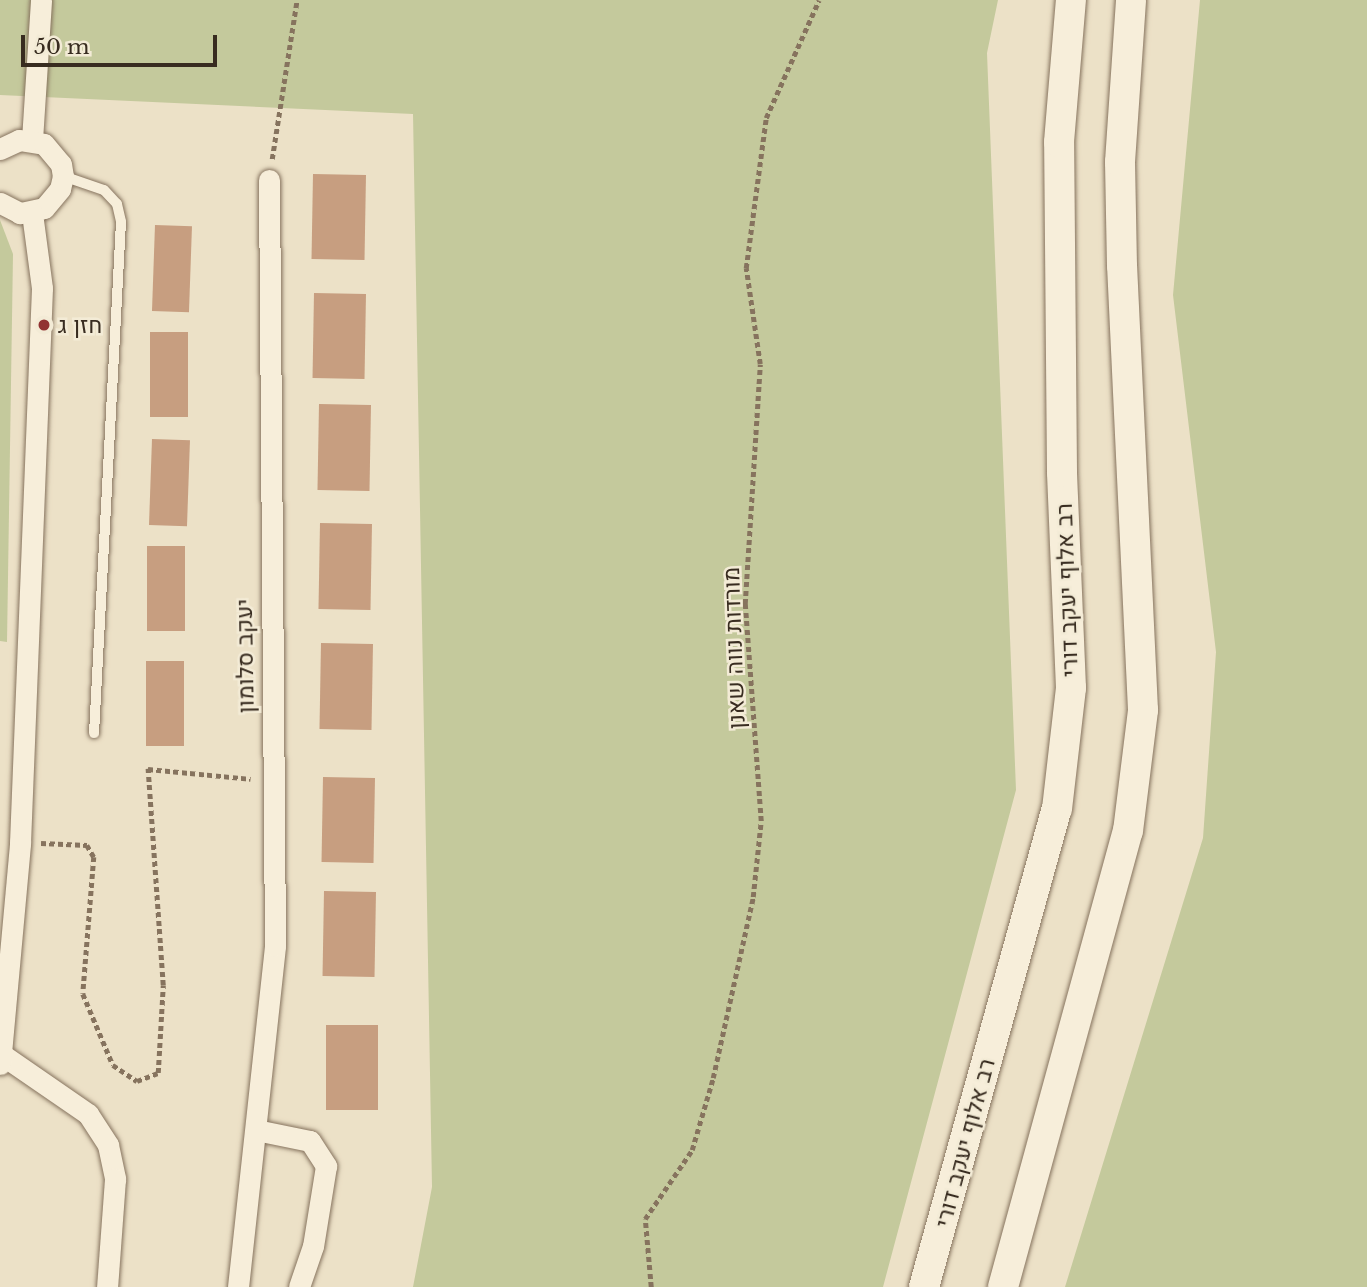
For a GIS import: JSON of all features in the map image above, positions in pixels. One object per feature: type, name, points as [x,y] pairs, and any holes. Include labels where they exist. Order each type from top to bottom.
[{"type":"main road","name":"רב אלוף יעקב דורי","points":[[924,1287],[1056,809],[1071,688],[1062,472],[1059,142],[1071,0]]},
{"type":"main road","points":[[1003,1287],[1128,831],[1143,709],[1121,240],[1120,162],[1131,0]]},
{"type":"street","points":[[32,139],[41,0]]},
{"type":"street","points":[[0,149],[19,140],[32,139],[54,152],[63,176],[54,200],[32,213],[0,203]]},
{"type":"street","name":"יעקב סלומון","points":[[238,1287],[275,946],[269,180]]},
{"type":"street","points":[[32,213],[42,288],[20,843],[1,1059],[88,1114],[108,1145],[115,1179],[107,1287]]},
{"type":"street","points":[[256,1130],[310,1141],[326,1166],[313,1246],[299,1287]]},
{"type":"lane","points":[[63,176],[104,190],[117,204],[121,222],[94,733]]},
{"type":"path","points":[[269,180],[297,0]]},
{"type":"path","name":"מורדות נווה שאנן","points":[[651,1287],[645,1219],[692,1150],[713,1078],[753,897],[761,821],[745,604],[760,364],[746,268],[766,118],[817,1]]},
{"type":"path","points":[[20,843],[87,845],[94,857],[83,994],[113,1065],[137,1080],[158,1073],[163,985],[149,769],[272,781]]},
{"type":"green space","points":[[0,0],[998,0],[987,53],[1016,790],[883,1287],[413,1287],[432,1187],[413,114],[0,95]]},
{"type":"green space","points":[[1200,0],[1367,0],[1367,1287],[1065,1287],[1203,838],[1216,652],[1173,295]]},
{"type":"green space","points":[[0,220],[13,254],[7,642],[0,641]]},
{"type":"building","points":[[313,174],[366,175],[365,260],[312,259]]},
{"type":"building","points":[[155,225],[192,226],[189,312],[152,311]]},
{"type":"building","points":[[314,293],[366,294],[365,379],[313,378]]},
{"type":"building","points":[[150,332],[188,332],[188,417],[150,417]]},
{"type":"building","points":[[319,404],[371,405],[369,491],[317,490]]},
{"type":"building","points":[[152,439],[190,440],[187,526],[149,525]]},
{"type":"building","points":[[320,523],[372,524],[370,610],[318,609]]},
{"type":"building","points":[[147,546],[185,546],[185,631],[147,631]]},
{"type":"building","points":[[321,643],[373,644],[371,730],[319,729]]},
{"type":"building","points":[[146,661],[184,661],[184,746],[146,746]]},
{"type":"building","points":[[323,777],[375,778],[374,863],[322,862]]},
{"type":"building","points":[[324,891],[376,892],[375,977],[323,976]]},
{"type":"building","points":[[326,1025],[378,1025],[378,1110],[326,1110]]},
{"type":"place","name":"חזן ג","points":[[44,325]]}]
